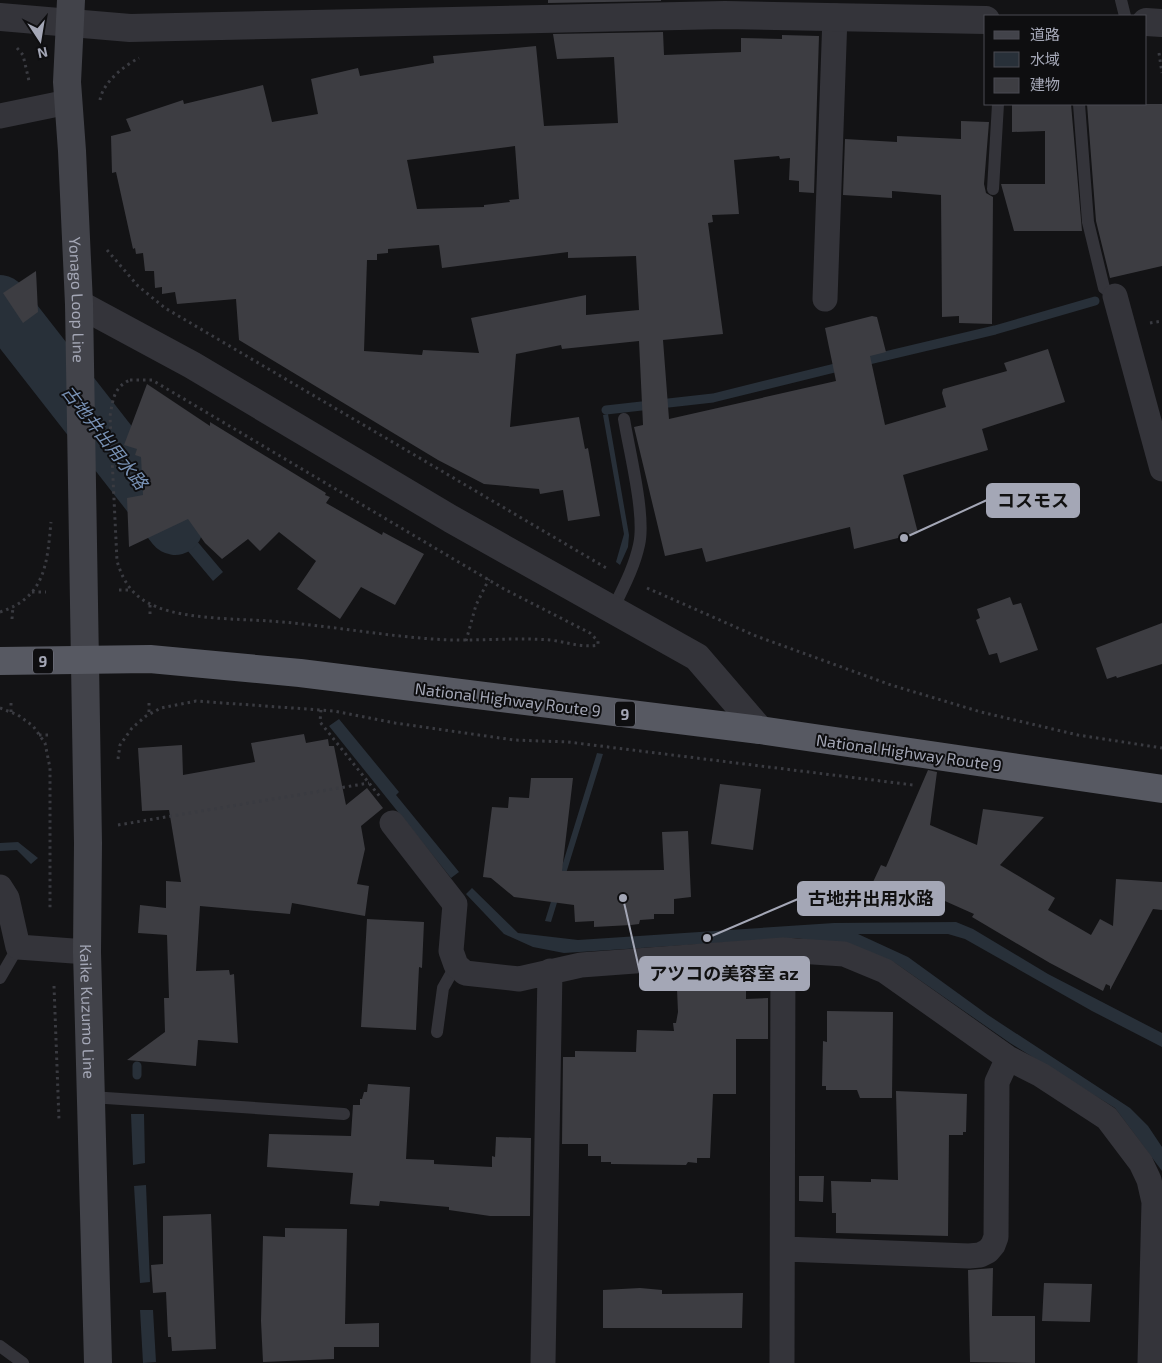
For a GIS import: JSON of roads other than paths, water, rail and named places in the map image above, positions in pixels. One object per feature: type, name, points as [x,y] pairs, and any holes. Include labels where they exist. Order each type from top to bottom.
[{"type":"highway","name":"National Highway Route 9","points":[[0,661],[150,660],[300,673],[760,730],[1162,789]]},
{"type":"main road","name":"Yonago Loop Line","points":[[71,12],[67,82],[79,304],[86,660]]},
{"type":"main road","name":"Kaike Kuzumo Line","points":[[86,660],[88,952],[98,1363]]},
{"type":"street","points":[[0,17],[71,12],[130,28],[723,7],[835,16],[984,20]]},
{"type":"street","points":[[824,299],[835,16]]},
{"type":"street","points":[[1147,22],[1162,23]]},
{"type":"street","points":[[0,116],[68,102]]},
{"type":"street","points":[[1115,296],[1162,469]]},
{"type":"street","points":[[79,304],[192,365],[451,518],[697,657],[760,730]]},
{"type":"street","points":[[392,823],[456,904],[451,951],[456,965],[466,973],[519,978],[581,965],[783,950],[844,954],[885,971],[1008,1058],[1041,1074],[1107,1118],[1141,1163],[1150,1180],[1154,1202],[1150,1363]]},
{"type":"street","points":[[0,887],[7,898],[18,947],[88,952]]},
{"type":"street","points":[[782,1363],[784,1249],[783,950]]},
{"type":"street","points":[[543,1363],[550,972]]},
{"type":"street","points":[[784,1249],[960,1256],[980,1255],[988,1251],[996,1237],[997,1082],[1008,1058]]},
{"type":"lane","points":[[1121,0],[1125,15]]},
{"type":"lane","points":[[993,189],[998,105]]},
{"type":"lane","points":[[1080,105],[1088,222],[1104,288],[1115,296]]},
{"type":"lane","points":[[613,609],[627,579],[640,543],[641,524],[624,419]]},
{"type":"lane","points":[[0,978],[18,947]]},
{"type":"lane","points":[[437,1032],[443,988],[456,965]]},
{"type":"lane","points":[[91,1097],[344,1114]]},
{"type":"lane","points":[[0,1346],[23,1363]]},
{"type":"water","points":[[0,293],[37,339],[36,360],[0,313]]},
{"type":"water","points":[[608,414],[629,535],[628,547],[620,565],[616,562],[624,534],[603,415]]},
{"type":"water","points":[[126,457],[223,572],[213,581],[125,476]]},
{"type":"water","points":[[339,719],[399,792],[396,795],[459,872],[451,878],[329,726]]},
{"type":"water","points":[[597,753],[603,754],[551,922],[545,921]]},
{"type":"water","points":[[18,842],[38,858],[31,864],[17,850],[0,851],[0,843]]},
{"type":"water","points":[[472,888],[518,933],[578,940],[834,923],[956,922],[973,929],[1048,974],[1162,1033],[1162,1047],[1092,1011],[965,939],[948,934],[858,934],[908,957],[988,1015],[1130,1108],[1148,1126],[1162,1147],[1162,1171],[1115,1108],[1010,1043],[895,963],[857,947],[796,938],[564,953],[533,947],[504,934],[466,894]]},
{"type":"water","points":[[131,1114],[144,1114],[145,1163],[133,1165]]},
{"type":"water","points":[[146,1185],[150,1282],[140,1283],[134,1186]]},
{"type":"water","points":[[140,1310],[153,1310],[156,1362],[143,1363]]},
{"type":"waterway","points":[[860,362],[995,330],[1095,301]]},
{"type":"waterway","name":"古地井出用水路","points":[[0,303],[175,527]]},
{"type":"waterway","points":[[606,410],[713,398],[843,366]]},
{"type":"waterway","points":[[137,1066],[137,1075]]},
{"type":"place","name":"コスモス","points":[[904,538]]},
{"type":"place","name":"アツコの美容室 az","points":[[623,898]]},
{"type":"place","name":"古地井出用水路","points":[[707,938]]}]
